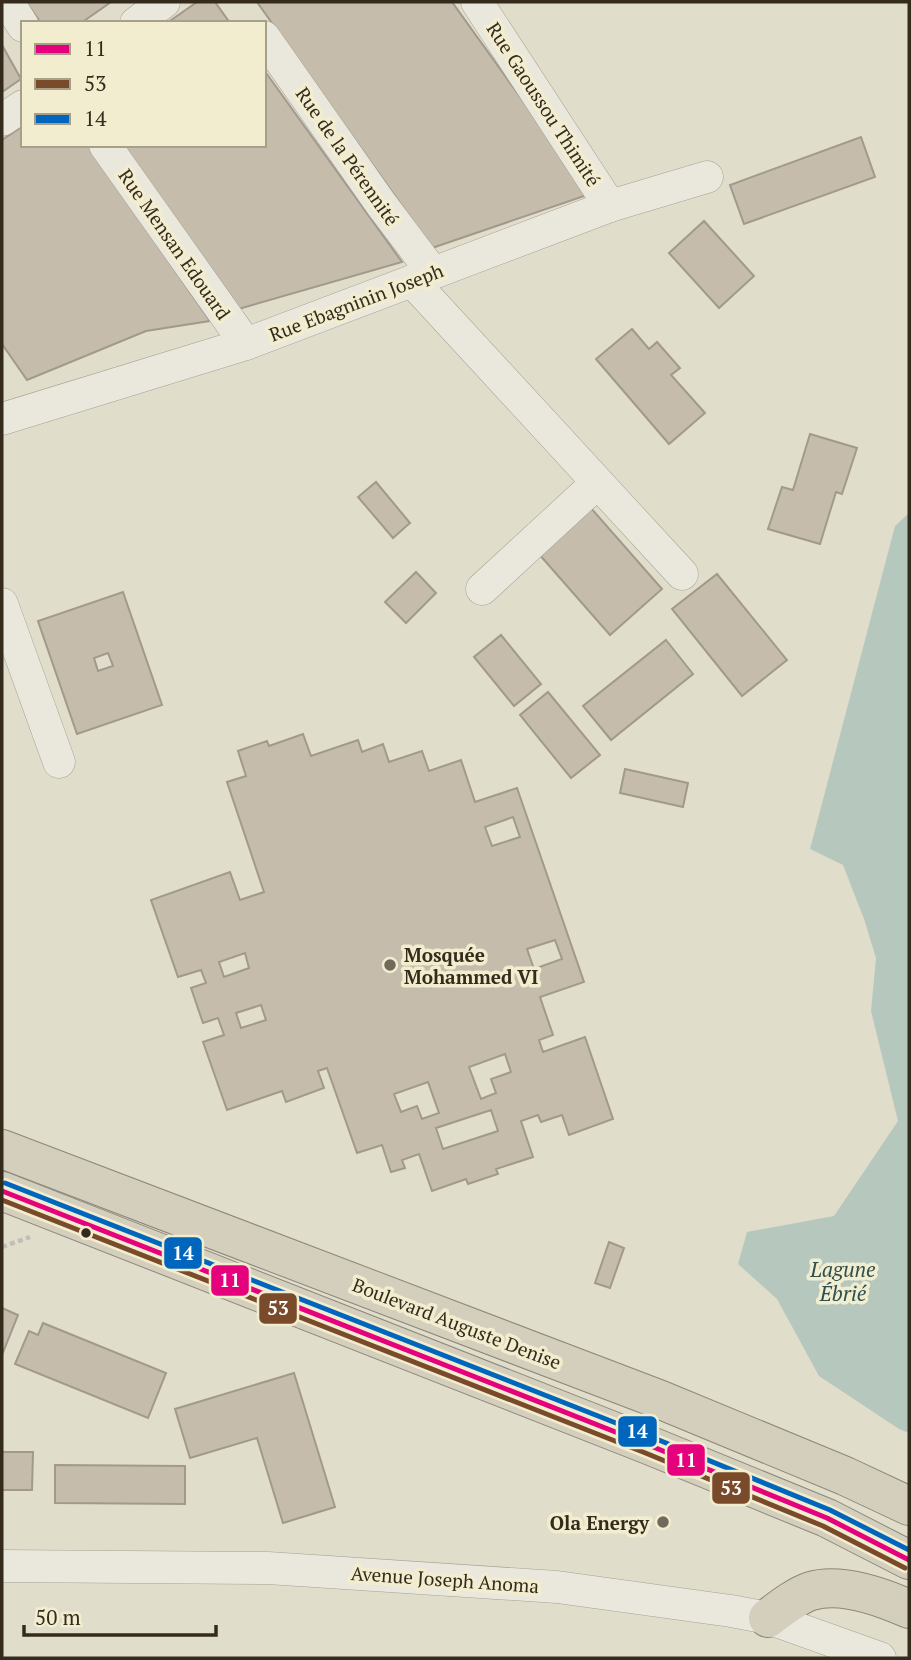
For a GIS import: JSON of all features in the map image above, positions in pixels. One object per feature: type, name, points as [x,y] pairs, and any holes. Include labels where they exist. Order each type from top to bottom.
[{"type":"highway","name":"Boulevard Auguste Denise","points":[[2,1149],[661,1400],[845,1476],[909,1506]]},
{"type":"highway","points":[[2,1191],[827,1517],[909,1560]]},
{"type":"highway","points":[[768,1618],[811,1591],[836,1589],[858,1592],[909,1609]]},
{"type":"street","points":[[8,2],[21,23]]},
{"type":"street","points":[[139,21],[164,2]]},
{"type":"street","name":"Rue Gaoussou Thimité","points":[[477,2],[610,206]]},
{"type":"street","name":"Rue de la Pérennité","points":[[266,40],[373,193],[422,277],[597,483],[682,574]]},
{"type":"street","points":[[2,120],[21,107]]},
{"type":"street","name":"Rue Mensan Edouard","points":[[106,147],[246,344]]},
{"type":"street","name":"Rue Ebagninin Joseph","points":[[2,419],[246,344],[610,206],[707,177]]},
{"type":"street","points":[[482,589],[597,483]]},
{"type":"street","points":[[2,604],[59,762]]},
{"type":"street","name":"Avenue Joseph Anoma","points":[[2,1566],[268,1567],[486,1581],[584,1591],[768,1618],[880,1658]]},
{"type":"water","name":"Lagune Ébrié","points":[[909,513],[909,1433],[819,1376],[777,1299],[738,1264],[747,1232],[834,1216],[898,1121],[871,1011],[876,958],[864,919],[843,865],[810,849],[895,526]]},
{"type":"building","points":[[26,2],[111,2],[84,21],[40,21]]},
{"type":"building","points":[[197,2],[215,2],[229,21],[170,21]]},
{"type":"building","points":[[257,2],[452,2],[590,194],[432,248]]},
{"type":"building","points":[[2,45],[21,79],[2,92]]},
{"type":"building","points":[[266,73],[402,262],[235,310],[119,147],[266,147]]},
{"type":"building","points":[[21,127],[21,147],[89,147],[210,321],[146,331],[27,380],[2,344],[2,140]]},
{"type":"building","points":[[861,137],[875,177],[744,224],[730,185]]},
{"type":"building","points":[[704,221],[754,276],[719,308],[669,253]]},
{"type":"building","points":[[632,329],[649,349],[657,342],[680,368],[671,375],[705,413],[669,444],[596,359]]},
{"type":"building","points":[[810,434],[857,448],[842,494],[836,492],[820,544],[768,529],[782,487],[793,490]]},
{"type":"building","points":[[376,482],[410,523],[393,538],[358,497]]},
{"type":"building","points":[[590,507],[662,589],[610,635],[538,553]]},
{"type":"building","points":[[416,572],[436,593],[406,623],[385,602]]},
{"type":"building","points":[[717,574],[787,660],[742,696],[672,609]]},
{"type":"building","points":[[123,592],[162,705],[77,734],[38,621]],"holes":[[[108,653],[113,666],[98,671],[94,658]]]},
{"type":"building","points":[[501,635],[541,684],[514,706],[474,657]]},
{"type":"building","points":[[666,640],[693,674],[611,740],[583,706]]},
{"type":"building","points":[[548,692],[600,755],[571,778],[520,715]]},
{"type":"building","name":"Mosquée Mohammed VI","points":[[303,734],[311,756],[358,740],[362,752],[383,744],[389,762],[422,751],[429,771],[461,760],[475,802],[517,788],[584,982],[540,997],[553,1035],[539,1040],[543,1052],[585,1037],[613,1119],[569,1135],[562,1115],[541,1122],[538,1115],[521,1121],[533,1157],[496,1169],[498,1174],[468,1184],[466,1179],[432,1191],[419,1154],[402,1160],[405,1168],[391,1172],[382,1145],[357,1153],[327,1068],[318,1071],[324,1088],[286,1102],[282,1091],[227,1110],[203,1042],[224,1035],[218,1018],[203,1023],[191,988],[206,983],[201,970],[178,977],[151,900],[230,872],[240,900],[264,892],[227,782],[246,776],[238,751],[267,741],[269,746]],"holes":[[[513,817],[520,837],[492,846],[485,827]],[[555,940],[562,959],[534,969],[527,949]],[[245,953],[249,968],[224,977],[219,962]],[[261,1005],[266,1020],[241,1028],[236,1013]],[[505,1054],[511,1072],[491,1079],[496,1093],[481,1099],[469,1067]],[[428,1082],[439,1113],[422,1119],[417,1106],[401,1112],[394,1094]],[[491,1110],[498,1131],[443,1149],[436,1128]]]},
{"type":"building","points":[[625,769],[688,783],[683,807],[620,793]]},
{"type":"building","points":[[609,1242],[624,1248],[610,1288],[595,1283]]},
{"type":"building","points":[[2,1308],[18,1315],[2,1355]]},
{"type":"building","points":[[43,1323],[166,1373],[148,1418],[15,1364],[29,1331],[38,1335]]},
{"type":"building","points":[[294,1373],[335,1507],[283,1523],[257,1438],[190,1458],[175,1409]]},
{"type":"building","points":[[2,1452],[33,1452],[32,1490],[2,1490]]},
{"type":"building","points":[[55,1465],[185,1466],[185,1504],[55,1503]]},
{"type":"transit line","name":"14","points":[[5,1183],[649,1436],[830,1510],[909,1550]]},
{"type":"transit line","name":"11","points":[[2,1191],[646,1444],[827,1518],[909,1560]]},
{"type":"transit line","name":"53","points":[[2,1200],[643,1452],[823,1526],[905,1568]]},
{"type":"place","name":"Mosquée Mohammed VI","points":[[390,965]]},
{"type":"place","name":"Ola Energy","points":[[663,1522]]}]
